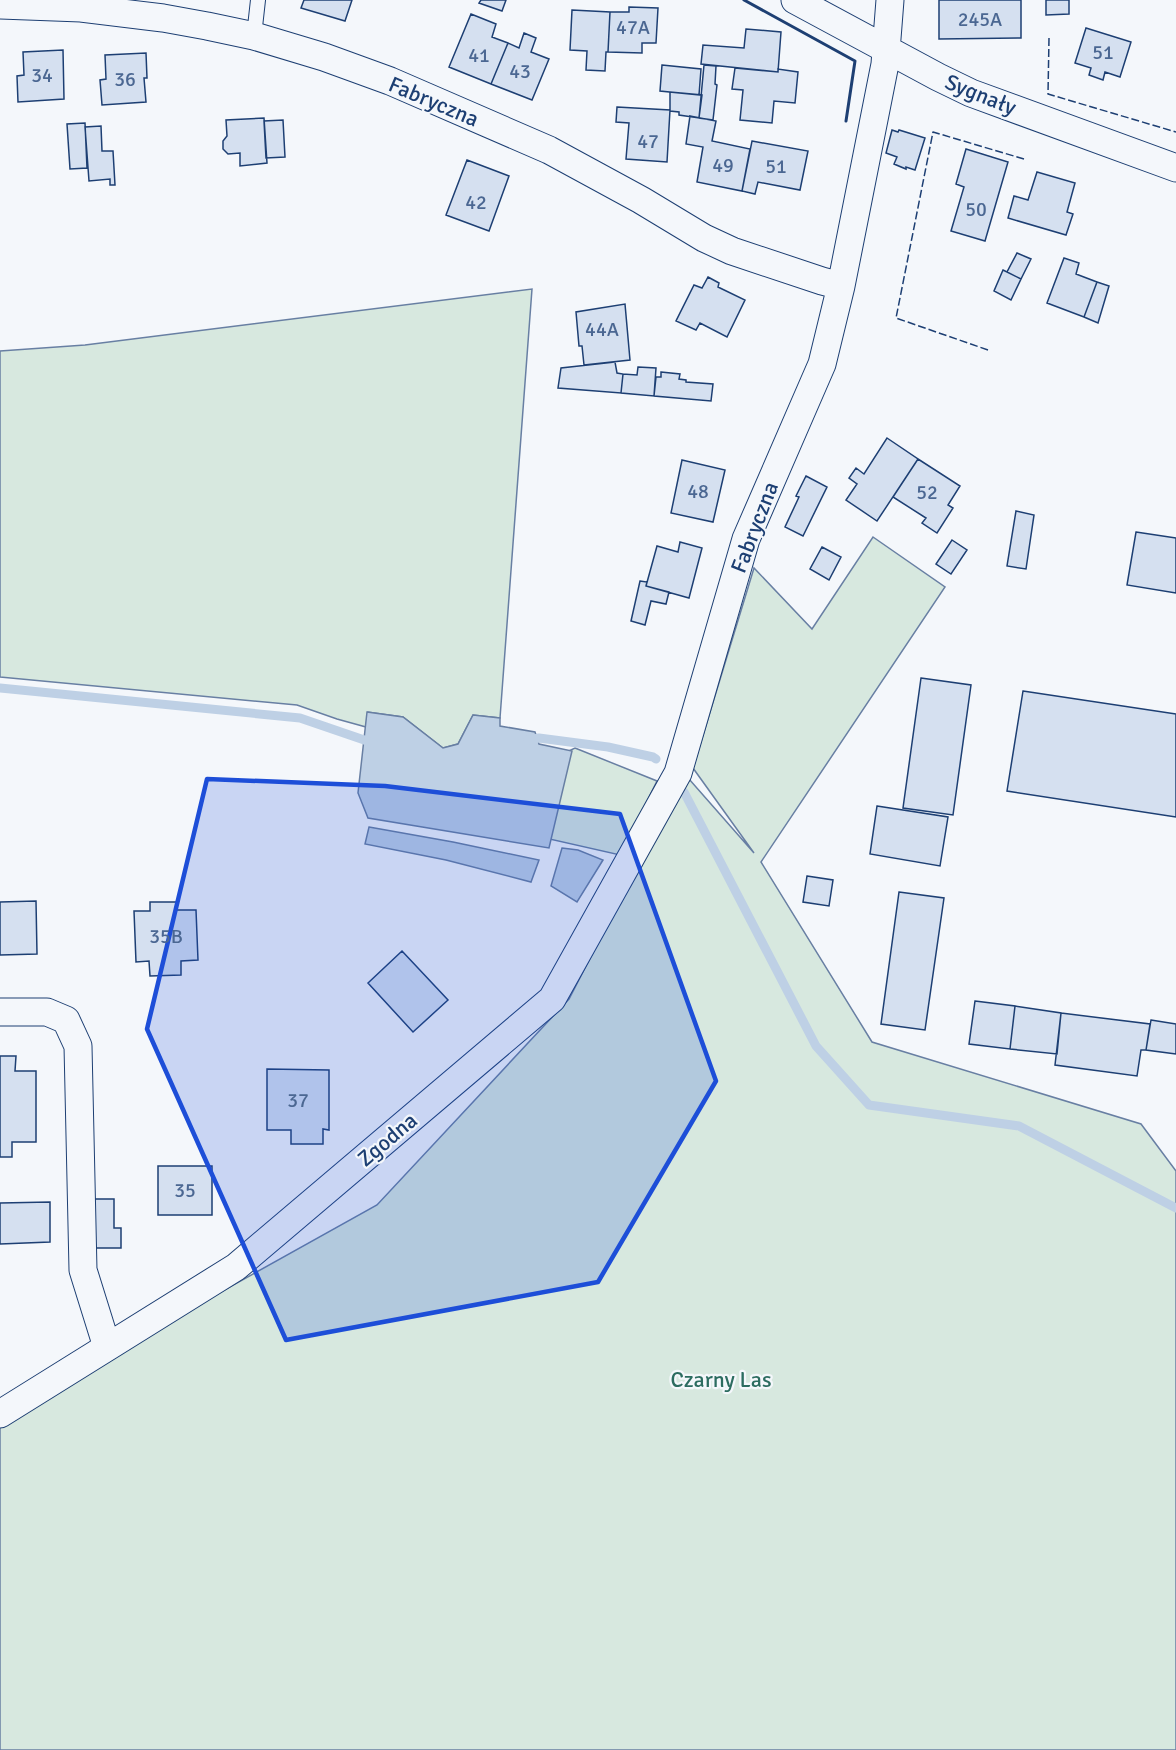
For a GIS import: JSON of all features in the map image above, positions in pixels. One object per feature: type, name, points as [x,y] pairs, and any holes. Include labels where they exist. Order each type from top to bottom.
[{"type":"street","name":"Sygnały","points":[[795,0],[971,93],[1176,168]]},
{"type":"street","name":"Fabryczna","points":[[678,773],[746,539],[822,364],[841,286],[885,64],[890,0]]},
{"type":"street","name":"Fabryczna","points":[[0,5],[81,8],[163,18],[254,36],[324,57],[400,86],[549,150],[641,200],[704,238],[732,251],[841,286]]},
{"type":"street","name":"Zgodna","points":[[0,1414],[236,1267],[552,999],[678,773]]},
{"type":"street","points":[[0,1012],[47,1012],[66,1020],[78,1046],[83,1270],[107,1347]]},
{"type":"lane","points":[[254,36],[258,0]]},
{"type":"highlighted area","points":[[207,779],[385,786],[620,814],[716,1081],[598,1282],[286,1340],[147,1029]]},
{"type":"green space","points":[[532,289],[500,718],[473,715],[458,744],[443,748],[403,717],[368,712],[366,727],[297,705],[0,677],[0,351],[85,345]]},
{"type":"green space","name":"Czarny Las","points":[[873,537],[945,587],[761,862],[872,1042],[1141,1124],[1176,1171],[1176,1750],[0,1750],[0,1427],[111,1353],[377,1205],[569,999],[689,779],[754,853],[693,768],[754,568],[812,629]]},
{"type":"green space","points":[[575,748],[657,781],[620,855],[545,838],[560,755]]},
{"type":"water","points":[[367,712],[403,717],[443,748],[458,744],[473,715],[500,718],[500,726],[535,732],[539,744],[572,751],[549,848],[368,818],[358,793]]},
{"type":"water","points":[[369,827],[539,860],[531,882],[446,860],[365,844]]},
{"type":"water","points":[[562,848],[578,850],[603,860],[577,902],[551,886]]},
{"type":"building","points":[[304,0],[352,0],[345,21],[301,8]]},
{"type":"building","points":[[481,0],[506,0],[502,11],[479,3]]},
{"type":"building","points":[[939,0],[1021,0],[1021,38],[939,39]]},
{"type":"building","points":[[1046,0],[1069,0],[1069,14],[1046,15]]},
{"type":"building","points":[[629,7],[658,8],[656,43],[642,43],[642,53],[608,52],[610,12],[629,12]]},
{"type":"building","points":[[572,10],[610,12],[605,71],[586,70],[587,51],[570,50]]},
{"type":"building","points":[[471,14],[496,24],[492,37],[508,43],[491,84],[449,67]]},
{"type":"building","points":[[1086,28],[1131,42],[1120,77],[1105,72],[1103,80],[1089,75],[1091,68],[1075,63]]},
{"type":"building","points":[[746,29],[781,32],[778,72],[701,64],[703,45],[744,48]]},
{"type":"building","points":[[524,33],[536,38],[531,52],[549,59],[532,100],[491,84],[508,43],[519,48]]},
{"type":"building","points":[[63,50],[64,99],[18,102],[17,76],[24,75],[23,52]]},
{"type":"building","points":[[146,53],[147,78],[144,78],[146,102],[102,105],[100,80],[106,79],[105,55]]},
{"type":"building","points":[[662,65],[701,69],[699,95],[660,91]]},
{"type":"building","points":[[704,65],[716,66],[715,84],[717,85],[713,120],[699,118]]},
{"type":"building","points":[[735,68],[798,72],[795,103],[774,101],[772,123],[740,120],[743,90],[732,89]]},
{"type":"building","points":[[670,92],[702,95],[699,118],[670,111]]},
{"type":"building","points":[[617,107],[670,110],[667,162],[626,159],[629,123],[616,122]]},
{"type":"building","points":[[690,116],[716,121],[712,141],[750,149],[742,191],[697,182],[703,147],[686,144]]},
{"type":"building","points":[[264,118],[267,163],[240,166],[240,153],[228,154],[223,149],[223,141],[227,136],[226,120]]},
{"type":"building","points":[[283,120],[285,157],[266,158],[264,121]]},
{"type":"building","points":[[85,123],[87,168],[70,169],[67,124]]},
{"type":"building","points":[[101,126],[102,151],[113,151],[115,185],[110,185],[110,179],[89,181],[85,127]]},
{"type":"building","points":[[892,130],[925,138],[915,170],[894,164],[897,157],[886,153]]},
{"type":"building","points":[[752,141],[808,151],[800,190],[758,182],[755,194],[742,191]]},
{"type":"building","points":[[966,149],[1008,162],[985,241],[951,231],[964,187],[956,184]]},
{"type":"building","points":[[467,160],[509,176],[489,231],[446,215]]},
{"type":"building","points":[[1037,172],[1075,183],[1067,212],[1073,214],[1066,235],[1008,218],[1014,196],[1028,200]]},
{"type":"building","points":[[1017,253],[1031,259],[1021,279],[1007,272]]},
{"type":"building","points":[[1064,258],[1079,263],[1076,274],[1097,282],[1084,317],[1047,303]]},
{"type":"building","points":[[1003,270],[1021,279],[1011,300],[994,291]]},
{"type":"building","points":[[708,277],[719,283],[718,287],[745,300],[727,337],[700,323],[696,330],[676,321],[694,285],[702,288]]},
{"type":"building","points":[[1097,282],[1109,286],[1098,323],[1084,317]]},
{"type":"building","points":[[625,304],[630,360],[584,365],[582,346],[579,346],[576,312]]},
{"type":"building","points":[[615,362],[617,373],[623,374],[621,393],[558,388],[561,368]]},
{"type":"building","points":[[638,367],[656,368],[654,396],[621,393],[623,374],[637,375]]},
{"type":"building","points":[[661,372],[680,374],[679,379],[686,380],[686,382],[713,384],[711,401],[654,396],[656,377],[661,377]]},
{"type":"building","points":[[887,438],[918,459],[877,521],[846,500],[857,484],[849,478],[856,468],[864,474]]},
{"type":"building","points":[[918,459],[960,486],[948,505],[953,508],[937,533],[922,523],[926,518],[893,497]]},
{"type":"building","points":[[682,460],[725,470],[713,522],[671,513]]},
{"type":"building","points":[[806,476],[827,487],[803,536],[785,527]]},
{"type":"building","points":[[1016,511],[1034,515],[1026,569],[1007,566]]},
{"type":"building","points":[[1136,532],[1176,538],[1176,593],[1127,585]]},
{"type":"building","points":[[952,540],[967,550],[951,574],[936,564]]},
{"type":"building","points":[[680,542],[702,548],[689,598],[646,586],[657,546],[678,552]]},
{"type":"building","points":[[822,547],[841,557],[829,580],[810,569]]},
{"type":"building","points":[[640,581],[647,582],[646,586],[669,592],[666,604],[651,601],[645,625],[631,621]]},
{"type":"building","points":[[921,678],[971,685],[953,815],[903,808]]},
{"type":"building","points":[[1023,691],[1176,714],[1176,817],[1007,791]]},
{"type":"building","points":[[877,806],[948,817],[940,866],[870,854]]},
{"type":"building","points":[[807,876],[833,880],[829,906],[803,902]]},
{"type":"building","points":[[899,892],[944,898],[925,1030],[881,1024]]},
{"type":"building","points":[[36,901],[37,954],[0,955],[0,902]]},
{"type":"building","points":[[150,902],[177,902],[177,910],[196,910],[198,960],[181,961],[181,975],[150,976],[149,961],[136,962],[134,911],[150,911]]},
{"type":"building","points":[[402,951],[448,1000],[413,1032],[368,983]]},
{"type":"building","points":[[975,1001],[1015,1006],[1010,1049],[969,1044]]},
{"type":"building","points":[[1015,1006],[1061,1013],[1057,1054],[1010,1049]]},
{"type":"building","points":[[1061,1013],[1150,1024],[1146,1050],[1141,1050],[1137,1076],[1055,1065]]},
{"type":"building","points":[[1151,1020],[1176,1024],[1176,1054],[1146,1050]]},
{"type":"building","points":[[0,1056],[16,1056],[15,1071],[36,1071],[36,1142],[12,1142],[12,1157],[0,1157]]},
{"type":"building","points":[[267,1069],[329,1070],[329,1130],[323,1129],[323,1144],[291,1144],[291,1130],[267,1130]]},
{"type":"building","points":[[158,1166],[212,1166],[212,1215],[158,1215]]},
{"type":"building","points":[[93,1199],[114,1199],[114,1228],[121,1228],[121,1248],[94,1248]]},
{"type":"building","points":[[50,1202],[50,1242],[0,1244],[0,1203]]},
{"type":"waterway","points":[[0,688],[300,718],[373,743]]},
{"type":"waterway","points":[[528,740],[539,738],[608,747],[656,759]]},
{"type":"waterway","points":[[684,792],[816,1046],[869,1105],[1019,1126],[1176,1208]]},
{"type":"fence","points":[[1049,38],[1048,94],[1176,132]]},
{"type":"fence","points":[[988,350],[896,318],[933,132],[1024,159]]},
{"type":"wall","points":[[744,0],[855,61],[846,121]]}]
